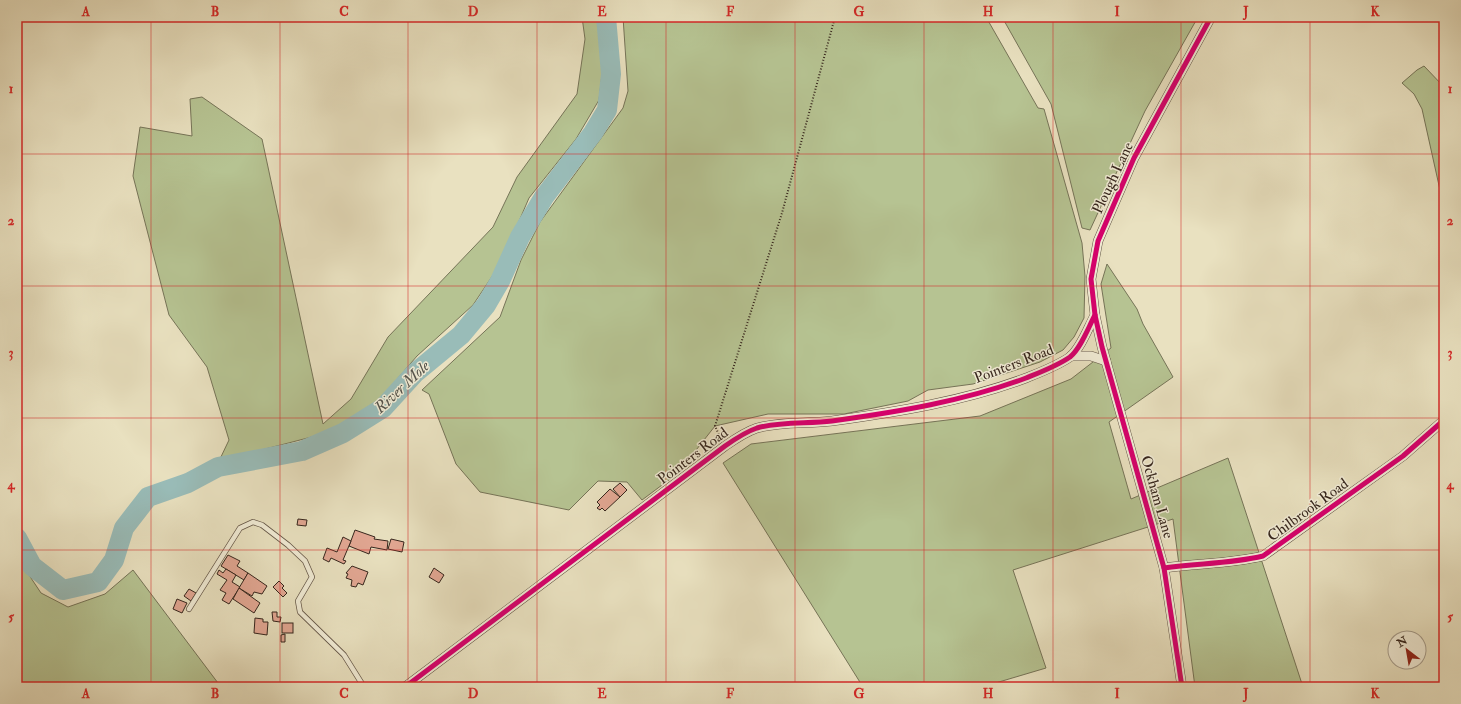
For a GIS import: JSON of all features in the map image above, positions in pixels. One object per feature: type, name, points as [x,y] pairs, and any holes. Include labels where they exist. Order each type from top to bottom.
[{"type":"street","name":"Plough Lane","points":[[1095,315],[1091,279],[1098,241],[1134,158],[1211,17]]},
{"type":"street","name":"Pointers Road","points":[[1071,356],[1095,315]]},
{"type":"street","name":"Ockham Lane","points":[[1095,315],[1106,361],[1164,568],[1182,687]]},
{"type":"street","name":"Pointers Road","points":[[406,687],[725,446],[757,428],[879,415],[981,392],[1038,373],[1071,356],[1091,356],[1106,361]]},
{"type":"street","name":"Chilbrook Road","points":[[1164,568],[1190,564],[1238,562],[1263,556],[1403,456],[1444,420]]},
{"type":"lane","points":[[190,608],[240,528],[253,522],[262,525],[305,561],[312,577],[298,601],[300,612],[344,655],[364,687]]},
{"type":"path","points":[[725,446],[715,426],[782,214],[835,17]]},
{"type":"green space","points":[[582,17],[598,17],[603,66],[599,100],[576,139],[529,198],[501,263],[473,305],[417,356],[379,400],[327,433],[219,461],[229,440],[207,367],[169,315],[133,176],[140,127],[192,136],[190,99],[202,97],[262,139],[323,424],[351,399],[388,337],[493,227],[517,177],[577,94],[585,39]]},
{"type":"green space","points":[[623,17],[986,17],[1038,108],[1044,109],[1082,243],[1085,276],[1084,318],[1074,337],[1063,350],[1040,362],[973,384],[928,390],[908,401],[844,414],[768,414],[715,426],[678,473],[642,500],[627,482],[598,481],[569,510],[480,492],[456,464],[429,394],[422,390],[500,317],[521,260],[540,222],[623,108],[628,91]]},
{"type":"green space","points":[[1002,17],[1198,17],[1145,111],[1090,230],[1082,228],[1051,104]]},
{"type":"green space","points":[[1424,66],[1444,87],[1444,97],[1442,97],[1444,104],[1444,208],[1422,109],[1414,94],[1402,83]]},
{"type":"green space","points":[[1107,264],[1137,309],[1143,324],[1173,377],[1109,422],[1131,499],[1228,458],[1303,687],[1195,687],[1173,519],[1013,570],[1046,668],[982,687],[863,687],[723,463],[751,444],[980,416],[1071,379],[1111,348],[1101,284]]},
{"type":"green space","points":[[17,557],[41,593],[68,607],[105,594],[133,570],[221,687],[17,687]]},
{"type":"building","points":[[620,483],[627,490],[620,497],[613,489]]},
{"type":"building","points":[[610,489],[620,497],[605,511],[602,508],[600,510],[597,508],[600,505],[597,502]]},
{"type":"building","points":[[298,519],[307,520],[306,526],[297,525]]},
{"type":"building","points":[[355,530],[375,537],[374,539],[388,541],[387,550],[371,547],[369,554],[349,546]]},
{"type":"building","points":[[343,537],[351,541],[343,560],[346,561],[344,564],[331,558],[329,562],[323,559],[327,548],[337,552]]},
{"type":"building","points":[[391,539],[404,542],[402,552],[388,549]]},
{"type":"building","points":[[228,555],[240,561],[237,566],[248,573],[244,580],[221,566]]},
{"type":"building","points":[[352,566],[368,572],[363,585],[358,583],[356,587],[351,586],[352,580],[346,578],[348,574],[346,573]]},
{"type":"building","points":[[434,568],[444,575],[439,583],[429,577]]},
{"type":"building","points":[[226,569],[236,575],[232,582],[240,587],[229,604],[222,600],[226,593],[220,590],[227,580],[217,574],[219,570],[223,573]]},
{"type":"building","points":[[248,573],[267,586],[262,594],[254,592],[252,596],[239,588]]},
{"type":"building","points":[[279,581],[284,586],[282,588],[287,593],[283,597],[273,587]]},
{"type":"building","points":[[239,588],[260,603],[254,613],[233,599]]},
{"type":"building","points":[[189,589],[196,593],[191,601],[184,596]]},
{"type":"building","points":[[177,599],[187,603],[182,613],[173,609]]},
{"type":"building","points":[[272,612],[277,612],[277,617],[281,617],[280,622],[273,621]]},
{"type":"building","points":[[255,618],[263,619],[263,622],[268,622],[267,635],[254,633]]},
{"type":"building","points":[[282,623],[293,623],[293,633],[282,633]]},
{"type":"building","points":[[285,634],[285,642],[281,642],[281,635]]},
{"type":"waterway","name":"River Mole","points":[[17,538],[32,566],[63,590],[98,582],[114,560],[124,528],[148,497],[188,483],[218,467],[302,451],[343,433],[383,408],[415,373],[461,335],[486,305],[500,281],[520,237],[544,197],[593,133],[607,110],[611,74],[606,17]]},
{"type":"cycle path","points":[[1182,687],[1164,568],[1102,347],[1095,315],[1091,279],[1098,241],[1134,158],[1211,17]]},
{"type":"cycle path","points":[[405,687],[736,438],[757,428],[775,424],[823,422],[906,410],[1003,386],[1043,371],[1070,357],[1081,343],[1095,315]]},
{"type":"cycle path","points":[[1164,568],[1238,561],[1263,556],[1403,456],[1444,420]]}]
